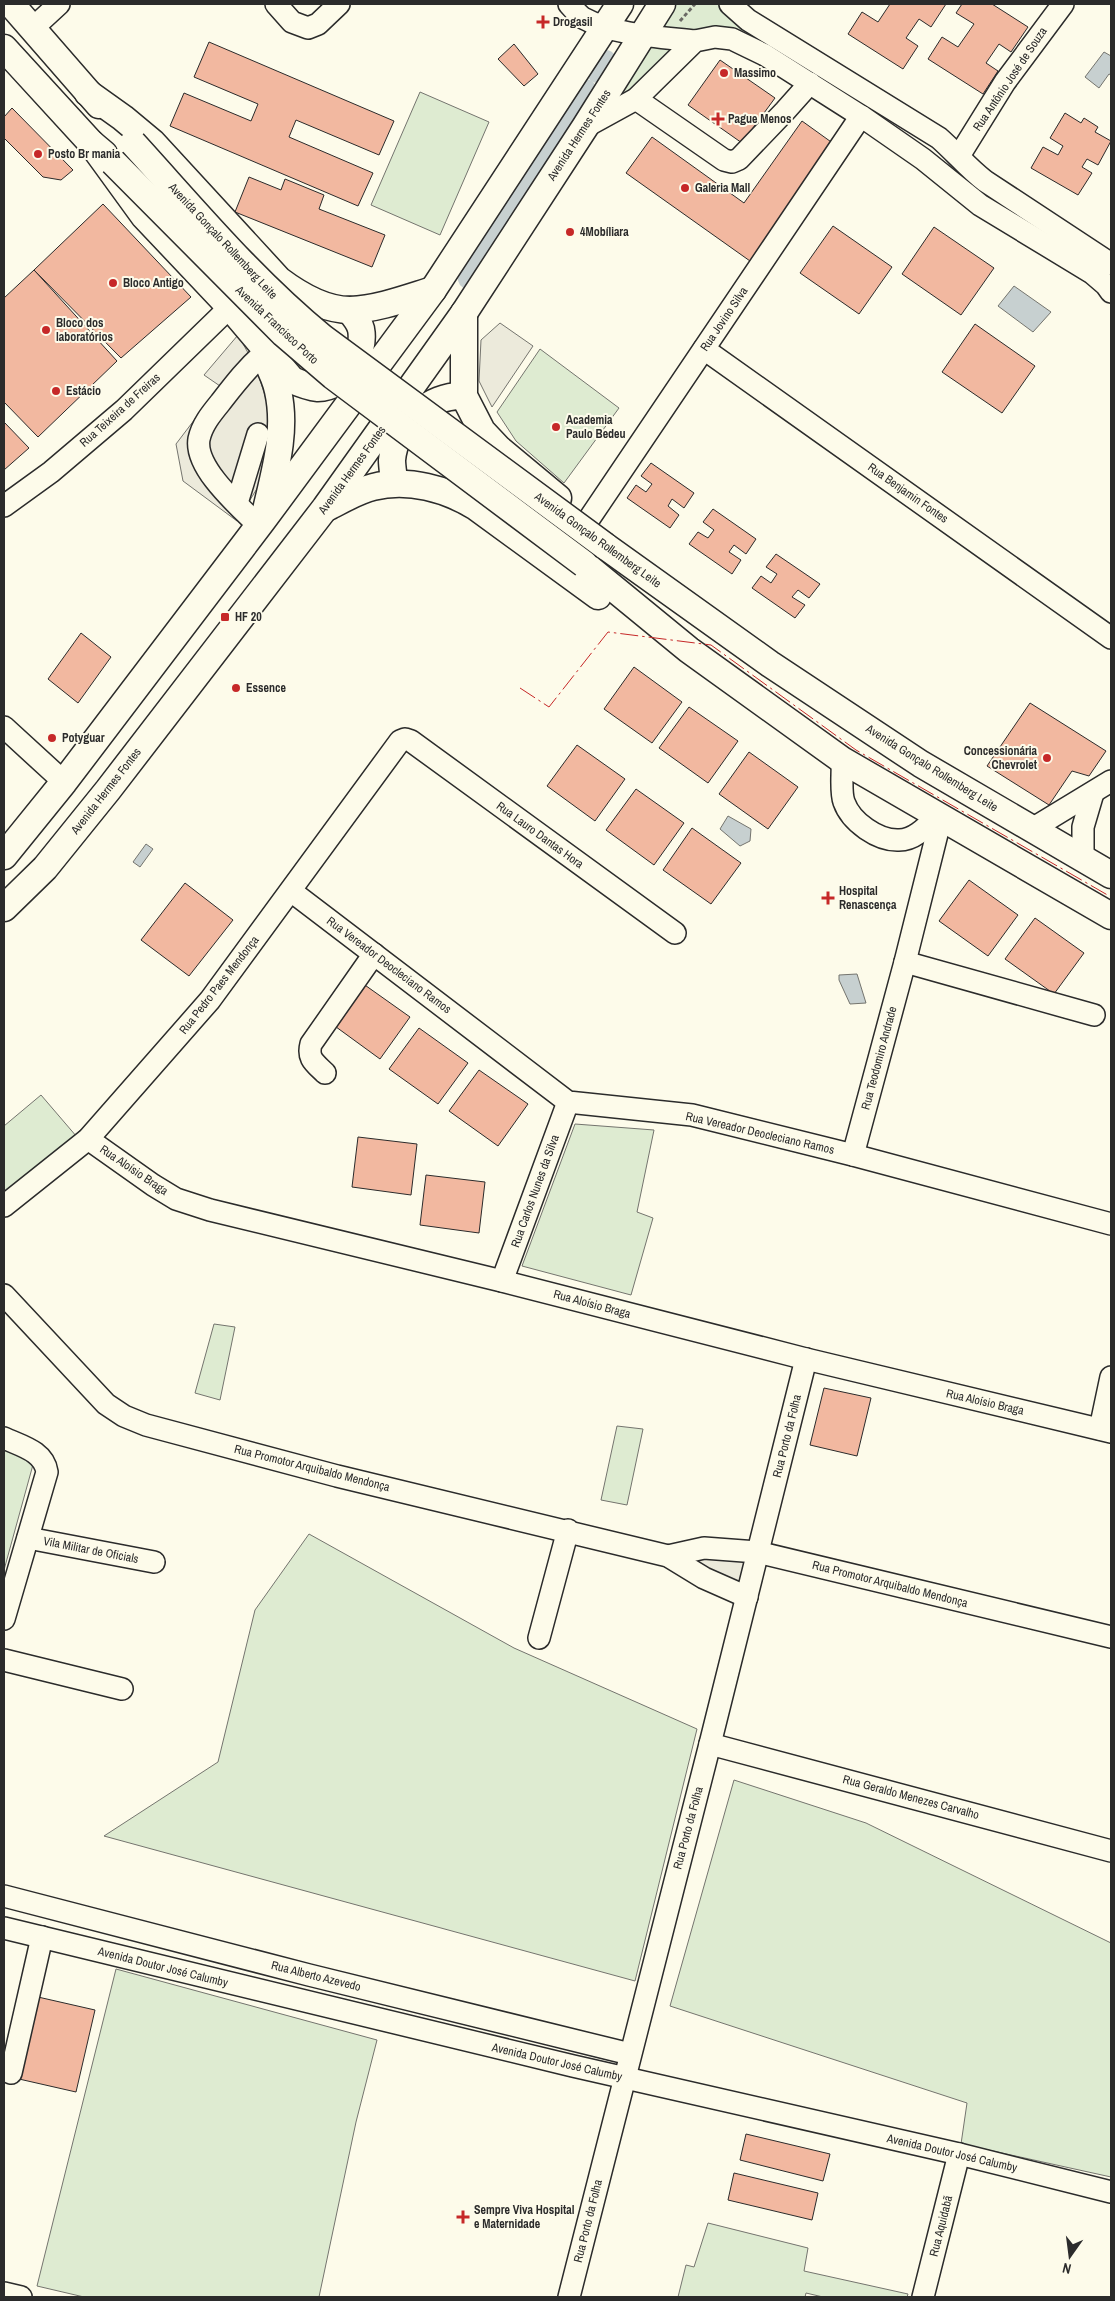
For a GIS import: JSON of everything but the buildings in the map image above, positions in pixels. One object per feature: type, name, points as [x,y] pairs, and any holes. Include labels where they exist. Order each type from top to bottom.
[{"type":"main road","points":[[11,4],[88,93],[123,118],[153,143],[278,280],[298,294],[318,303],[349,310],[390,303],[433,290]]},
{"type":"main road","points":[[4,856],[64,782],[261,523],[433,290],[620,4]]},
{"type":"main road","name":"Avenida Hermes Fontes","points":[[4,908],[45,868],[108,790],[325,508],[464,313],[585,128],[662,4]]},
{"type":"main road","name":"Avenida Francisco Porto","points":[[5,52],[91,143],[113,162],[256,307],[305,352],[333,376],[584,564],[689,650]]},
{"type":"main road","name":"Avenida Gonçalo Rollemberg Leite","points":[[88,93],[260,283],[323,338],[605,546],[770,664],[921,764],[1111,875]]},
{"type":"main road","points":[[91,143],[144,216],[230,307],[260,347],[292,380],[305,386],[320,388],[336,383],[348,372],[355,361],[362,341],[358,320],[349,310]]},
{"type":"main road","points":[[464,313],[464,396],[482,431],[498,448],[674,595]]},
{"type":"main road","points":[[260,347],[278,389],[282,420],[277,461],[261,523]]},
{"type":"main road","points":[[394,484],[394,453],[398,440],[409,423],[428,405],[437,400],[447,396],[464,396]]},
{"type":"main road","points":[[325,508],[360,492],[394,484],[442,489],[457,495],[628,618],[650,632],[689,650],[842,760],[1111,916]]},
{"type":"street","points":[[33,28],[60,4]]},
{"type":"street","points":[[276,4],[292,22],[308,28],[318,24],[339,4]]},
{"type":"street","points":[[569,4],[582,17],[605,26],[642,35],[695,41],[715,37],[732,39],[790,58],[915,122],[939,138],[971,170],[985,181],[1111,264]]},
{"type":"street","points":[[730,4],[790,58],[810,83],[922,159],[980,205],[1092,274],[1106,285],[1111,292]]},
{"type":"street","name":"Rua Antônio José de Souza","points":[[959,156],[1005,82],[1063,4]]},
{"type":"street","points":[[585,128],[636,98],[695,41]]},
{"type":"street","points":[[636,98],[716,154],[732,162],[739,159],[810,83]]},
{"type":"street","name":"Rua Jovino Silva","points":[[587,522],[861,116]]},
{"type":"street","name":"Rua Teixeira de Freiras","points":[[4,506],[51,472],[124,410],[230,307]]},
{"type":"street","points":[[260,347],[209,416],[199,441],[205,466],[237,503],[261,523]]},
{"type":"street","name":"Rua Benjamin Fontes","points":[[704,349],[1111,638]]},
{"type":"street","points":[[237,503],[258,434]]},
{"type":"street","points":[[4,727],[64,782]]},
{"type":"street","name":"Rua Pedro Paes Mendonça","points":[[4,1206],[88,1139],[210,1000],[400,741],[404,739]]},
{"type":"street","name":"Rua Lauro Dantas Hora","points":[[404,739],[411,741],[674,932]]},
{"type":"street","points":[[842,760],[844,802],[854,818],[876,835],[899,840],[919,833],[939,817]]},
{"type":"street","points":[[1032,829],[1111,781]]},
{"type":"street","points":[[1083,859],[1083,827],[1093,793]]},
{"type":"street","name":"Rua Teodomiro Andrade","points":[[853,1155],[905,962],[939,817]]},
{"type":"street","name":"Rua Vereador Deocleciano Ramos","points":[[291,891],[568,1102],[692,1115],[853,1155],[1111,1224]]},
{"type":"street","points":[[325,1073],[311,1058],[309,1053],[311,1044],[374,954]]},
{"type":"street","points":[[905,962],[1094,1016]]},
{"type":"street","name":"Rua Carlos Nunes da Silva","points":[[502,1281],[568,1102]]},
{"type":"street","name":"Rua Aloísio Braga","points":[[88,1139],[153,1185],[176,1198],[210,1210],[502,1281],[806,1359],[1105,1430]]},
{"type":"street","name":"Rua Promotor Arquibaldo Mendonça","points":[[4,1295],[106,1404],[124,1416],[146,1425],[337,1476],[568,1530],[668,1556],[704,1578],[747,1597]]},
{"type":"street","name":"Rua Porto da Folha","points":[[569,2297],[806,1359]]},
{"type":"street","points":[[1105,1430],[1111,1376]]},
{"type":"street","name":"Vila Militar de Oficials","points":[[4,1438],[33,1451],[46,1464],[47,1472],[4,1619]]},
{"type":"street","points":[[539,1638],[568,1530]]},
{"type":"street","name":"Vila Militar de Oficials","points":[[28,1538],[154,1562]]},
{"type":"street","name":"Rua Promotor Arquibaldo Mendonça","points":[[668,1556],[704,1548],[757,1552],[1111,1637]]},
{"type":"street","points":[[4,1660],[122,1689]]},
{"type":"street","name":"Rua Geraldo Menezes Carvalho","points":[[710,1744],[1111,1851]]},
{"type":"street","name":"Rua Alberto Azevedo","points":[[4,1896],[309,1975],[630,2054]]},
{"type":"street","name":"Avenida Doutor José Calumby","points":[[4,1928],[573,2066],[959,2154],[1111,2192]]},
{"type":"street","points":[[11,2073],[42,1937]]},
{"type":"street","points":[[303,2001],[309,1975]]},
{"type":"street","points":[[573,2066],[580,2042]]},
{"type":"street","name":"Rua Aquidabã","points":[[923,2297],[959,2154]]},
{"type":"street","points":[[4,2293],[21,2297]]},
{"type":"green space","points":[[676,4],[722,4],[748,33],[785,50],[756,42],[675,44],[649,76],[625,99],[619,93]]},
{"type":"green space","points":[[420,92],[489,122],[440,235],[371,205]]},
{"type":"green space","name":"Academia Paulo Bedeu","points":[[540,349],[619,408],[564,483],[516,441],[497,412]]},
{"type":"green space","points":[[41,1095],[77,1137],[4,1194],[4,1126]]},
{"type":"green space","points":[[575,1124],[654,1130],[637,1212],[653,1218],[631,1295],[522,1266]]},
{"type":"green space","points":[[214,1324],[235,1327],[220,1400],[195,1393]]},
{"type":"green space","points":[[617,1426],[643,1429],[627,1505],[601,1500]]},
{"type":"green space","points":[[4,1449],[34,1461],[4,1570]]},
{"type":"green space","points":[[309,1534],[514,1648],[697,1729],[635,1981],[104,1836],[218,1762],[255,1610]]},
{"type":"green space","points":[[734,1780],[866,1823],[1111,1943],[1111,2177],[961,2144],[967,2103],[670,2006]]},
{"type":"green space","points":[[116,1969],[377,2040],[356,2122],[319,2297],[84,2297],[37,2286]]},
{"type":"green space","points":[[708,2223],[808,2248],[804,2271],[908,2294],[907,2297],[823,2297],[806,2293],[805,2297],[678,2297],[686,2265],[694,2267]]},
{"type":"shaded area","points":[[1104,52],[1111,56],[1111,75],[1109,74],[1099,88],[1085,77]]},
{"type":"shaded area","points":[[1014,286],[1051,312],[1033,332],[998,306]]},
{"type":"shaded area","points":[[500,323],[533,346],[492,407],[479,381],[481,340]]},
{"type":"shaded area","points":[[238,335],[256,367],[271,415],[271,453],[258,487],[237,521],[183,481],[176,444],[220,386],[204,375]]},
{"type":"shaded area","points":[[728,816],[751,829],[750,841],[740,846],[720,829]]},
{"type":"shaded area","points":[[146,844],[153,849],[140,867],[133,862]]},
{"type":"shaded area","points":[[857,974],[866,1003],[850,1004],[839,980],[839,975]]},
{"type":"shaded area","points":[[686,1556],[750,1562],[742,1588]]},
{"type":"waterway","points":[[597,73],[606,60]]},
{"type":"waterway","points":[[468,279],[586,89]]},
{"type":"power","points":[[520,688],[549,707],[608,632],[711,645],[856,750],[1111,897]]},
{"type":"place","name":"Drogasil","points":[[543,22]]},
{"type":"place","name":"Massimo","points":[[724,73]]},
{"type":"place","name":"Pague Menos","points":[[718,119]]},
{"type":"place","name":"Posto Br mania","points":[[38,154]]},
{"type":"place","name":"Galeria Mall","points":[[685,188]]},
{"type":"place","name":"4Mobíliara","points":[[570,232]]},
{"type":"place","name":"Bloco Antigo","points":[[113,283]]},
{"type":"place","name":"Bloco dos laboratórios","points":[[46,330]]},
{"type":"place","name":"Estácio","points":[[56,391]]},
{"type":"place","name":"Academia Paulo Bedeu","points":[[556,427]]},
{"type":"place","name":"HF 20","points":[[225,617]]},
{"type":"place","name":"Essence","points":[[236,688]]},
{"type":"place","name":"Potyguar","points":[[52,738]]},
{"type":"place","name":"Concessionária Chevrolet","points":[[1047,758]]},
{"type":"place","name":"Hospital Renascença","points":[[828,898]]},
{"type":"place","name":"Sempre Viva Hospital e Maternidade","points":[[463,2217]]}]
